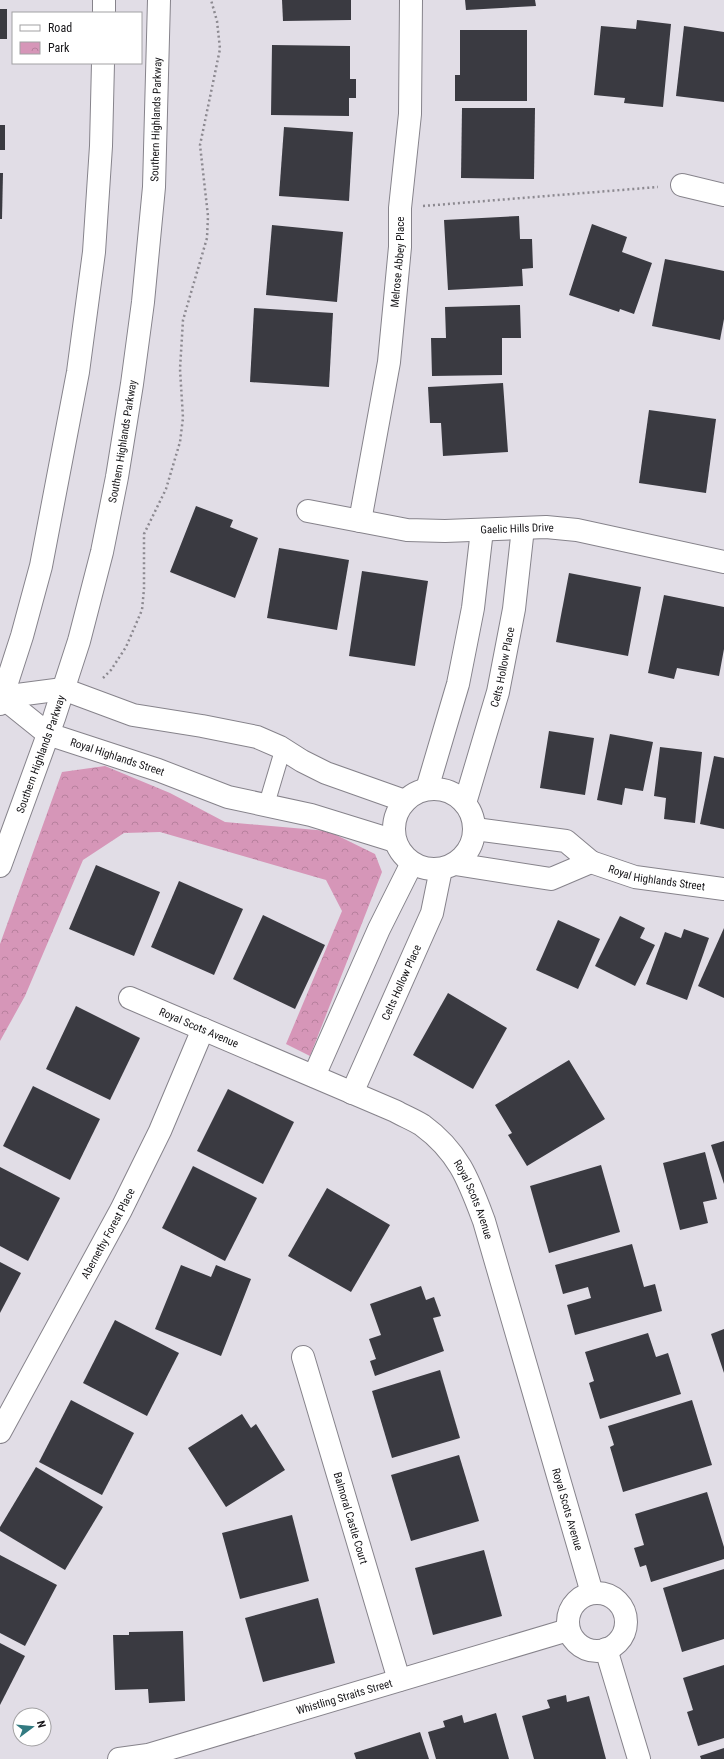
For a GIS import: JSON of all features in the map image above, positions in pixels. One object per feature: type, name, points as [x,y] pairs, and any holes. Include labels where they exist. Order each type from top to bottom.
[{"type":"street","points":[[104,0],[104,12]]},
{"type":"street","name":"Southern Highlands Parkway","points":[[0,866],[48,734],[79,641],[102,552],[117,477],[143,302],[154,187],[159,0]]},
{"type":"street","name":"Melrose Abbey Place","points":[[360,521],[389,362],[400,247],[400,208],[410,114],[412,49],[411,0]]},
{"type":"street","points":[[103,64],[101,146],[94,252],[78,372],[41,566],[22,636],[1,701],[63,689],[133,716],[202,726],[257,737],[283,749],[326,774],[405,801]]},
{"type":"street","points":[[682,185],[724,195]]},
{"type":"street","name":"Gaelic Hills Drive","points":[[308,511],[407,530],[445,532],[546,527],[576,530],[724,562]]},
{"type":"street","name":"Celts Hollow Place","points":[[465,803],[498,692],[514,609],[523,528]]},
{"type":"street","points":[[427,789],[458,684],[473,608],[482,530]]},
{"type":"street","name":"Royal Highlands Street","points":[[1,701],[48,734],[158,770],[228,797],[311,815],[395,841]]},
{"type":"street","points":[[448,867],[465,855],[472,843],[474,829],[472,815],[465,803],[454,794],[441,789],[427,789],[415,793],[398,809],[394,820],[393,830],[395,841],[401,854],[412,863],[431,870],[448,867],[551,879],[591,862]]},
{"type":"street","name":"Royal Highlands Street","points":[[474,829],[566,841],[591,862],[635,877],[724,889]]},
{"type":"street","points":[[314,1076],[379,929],[412,863]]},
{"type":"street","name":"Celts Hollow Place","points":[[352,1093],[432,913],[448,867]]},
{"type":"street","name":"Royal Scots Avenue","points":[[130,998],[395,1111],[421,1125],[443,1143],[459,1162],[484,1221],[592,1593]]},
{"type":"street","name":"Abernethy Forest Place","points":[[0,1432],[121,1210],[160,1131],[203,1029]]},
{"type":"street","name":"Balmoral Castle Court","points":[[303,1356],[399,1680]]},
{"type":"street","points":[[592,1593],[608,1595],[617,1601],[622,1609],[625,1619],[625,1627],[622,1637],[615,1644],[599,1651],[589,1650],[580,1646],[573,1639],[568,1630],[570,1612],[575,1603],[583,1596],[592,1593]]},
{"type":"street","name":"Whistling Straits Street","points":[[119,1759],[148,1755],[568,1630]]},
{"type":"street","points":[[606,1649],[639,1759]]},
{"type":"lane","points":[[266,806],[283,749]]},
{"type":"path","points":[[103,679],[111,670],[126,647],[142,610],[144,589],[144,534],[166,489],[180,442],[183,418],[180,369],[184,320],[207,238],[208,216],[200,145],[220,49],[217,21],[211,0]]},
{"type":"path","points":[[400,208],[682,185]]},
{"type":"green space","points":[[105,766],[170,793],[225,822],[328,831],[375,854],[382,872],[310,1056],[286,1044],[342,911],[326,880],[160,832],[124,833],[83,860],[25,996],[0,1041],[0,944],[62,772]]},
{"type":"building","points":[[282,0],[351,0],[351,20],[283,21]]},
{"type":"building","points":[[465,0],[535,0],[536,6],[466,10]]},
{"type":"building","points":[[0,9],[7,9],[7,39],[0,39]]},
{"type":"building","points":[[637,20],[671,24],[663,107],[624,103],[625,98],[594,95],[601,26],[636,29]]},
{"type":"building","points":[[684,26],[724,32],[724,102],[676,96]]},
{"type":"building","points":[[460,30],[527,30],[527,101],[455,101],[455,75],[460,75]]},
{"type":"building","points":[[272,45],[350,46],[350,79],[356,79],[356,98],[349,98],[349,116],[271,115]]},
{"type":"building","points":[[462,108],[535,108],[534,179],[461,178]]},
{"type":"building","points":[[0,125],[5,125],[5,150],[0,150]]},
{"type":"building","points":[[284,127],[353,132],[349,201],[279,196]]},
{"type":"building","points":[[0,173],[3,173],[2,219],[0,219]]},
{"type":"building","points":[[519,216],[520,239],[532,239],[533,268],[522,269],[523,286],[448,290],[444,220]]},
{"type":"building","points":[[592,224],[627,237],[622,252],[652,263],[634,314],[620,309],[619,312],[569,295]]},
{"type":"building","points":[[272,225],[343,232],[337,302],[266,295]]},
{"type":"building","points":[[665,259],[724,271],[724,319],[720,340],[652,326]]},
{"type":"building","points":[[520,305],[521,338],[502,338],[502,375],[432,376],[431,338],[446,338],[445,307]]},
{"type":"building","points":[[254,308],[333,313],[329,387],[250,382]]},
{"type":"building","points":[[503,383],[508,452],[443,456],[441,423],[430,423],[428,387]]},
{"type":"building","points":[[649,410],[716,419],[706,493],[639,483]]},
{"type":"building","points":[[196,506],[233,520],[230,527],[258,538],[235,598],[170,572]]},
{"type":"building","points":[[279,548],[349,560],[337,630],[267,618]]},
{"type":"building","points":[[362,571],[428,581],[415,666],[349,656]]},
{"type":"building","points":[[569,573],[641,587],[628,656],[556,642]]},
{"type":"building","points":[[664,595],[724,607],[724,649],[719,676],[677,668],[674,679],[648,673]]},
{"type":"building","points":[[549,731],[594,738],[585,795],[540,788]]},
{"type":"building","points":[[610,734],[653,742],[643,791],[625,788],[622,805],[597,800]]},
{"type":"building","points":[[660,747],[702,752],[695,823],[664,819],[666,798],[654,796]]},
{"type":"building","points":[[714,756],[724,758],[724,829],[700,824]]},
{"type":"building","points":[[96,865],[160,892],[134,956],[69,929]]},
{"type":"building","points":[[179,881],[243,909],[214,975],[151,947]]},
{"type":"building","points":[[263,915],[325,945],[295,1009],[233,979]]},
{"type":"building","points":[[620,916],[645,928],[640,938],[655,945],[635,986],[595,966]]},
{"type":"building","points":[[558,920],[600,939],[578,989],[536,970]]},
{"type":"building","points":[[724,928],[724,998],[698,986]]},
{"type":"building","points":[[684,929],[709,938],[687,1000],[646,984],[665,932],[681,938]]},
{"type":"building","points":[[448,993],[507,1028],[473,1089],[413,1055]]},
{"type":"building","points":[[76,1006],[140,1038],[110,1100],[46,1069]]},
{"type":"building","points":[[569,1060],[605,1119],[527,1166],[508,1135],[512,1133],[495,1105]]},
{"type":"building","points":[[33,1086],[100,1119],[70,1180],[3,1146]]},
{"type":"building","points":[[228,1089],[294,1122],[263,1184],[197,1151]]},
{"type":"building","points":[[724,1141],[724,1184],[711,1145]]},
{"type":"building","points":[[705,1152],[717,1199],[703,1202],[708,1223],[680,1230],[663,1163]]},
{"type":"building","points":[[601,1165],[620,1232],[549,1253],[530,1186]]},
{"type":"building","points":[[193,1166],[257,1198],[225,1261],[162,1228]]},
{"type":"building","points":[[0,1167],[60,1198],[28,1261],[0,1246]]},
{"type":"building","points":[[327,1188],[390,1225],[351,1292],[288,1256]]},
{"type":"building","points":[[632,1244],[644,1287],[655,1284],[662,1311],[575,1335],[567,1305],[591,1298],[588,1287],[563,1294],[555,1265]]},
{"type":"building","points":[[0,1262],[21,1273],[0,1313]]},
{"type":"building","points":[[181,1265],[211,1277],[216,1265],[251,1279],[221,1356],[155,1329]]},
{"type":"building","points":[[421,1286],[426,1300],[434,1297],[441,1316],[433,1318],[444,1351],[375,1376],[370,1361],[376,1359],[369,1339],[381,1335],[370,1304]]},
{"type":"building","points":[[115,1320],[179,1353],[147,1416],[83,1383]]},
{"type":"building","points":[[724,1329],[724,1373],[711,1334]]},
{"type":"building","points":[[648,1333],[656,1357],[668,1353],[681,1394],[600,1419],[589,1383],[594,1381],[585,1352]]},
{"type":"building","points":[[440,1370],[460,1438],[392,1458],[372,1391]]},
{"type":"building","points":[[71,1400],[134,1433],[102,1495],[39,1462]]},
{"type":"building","points":[[692,1400],[712,1465],[623,1492],[610,1447],[614,1445],[608,1426]]},
{"type":"building","points":[[242,1414],[251,1428],[256,1424],[285,1470],[226,1507],[188,1448]]},
{"type":"building","points":[[459,1455],[479,1521],[411,1541],[391,1475]]},
{"type":"building","points":[[36,1467],[103,1507],[65,1570],[0,1531],[0,1527]]},
{"type":"building","points":[[707,1492],[724,1547],[724,1559],[651,1582],[646,1565],[640,1567],[634,1548],[644,1545],[635,1514]]},
{"type":"building","points":[[292,1515],[309,1581],[240,1599],[222,1533]]},
{"type":"building","points":[[484,1550],[502,1616],[433,1635],[415,1568]]},
{"type":"building","points":[[0,1555],[57,1585],[25,1646],[0,1633]]},
{"type":"building","points":[[724,1569],[724,1639],[682,1652],[663,1588]]},
{"type":"building","points":[[318,1598],[335,1663],[263,1682],[245,1618]]},
{"type":"building","points":[[183,1631],[185,1701],[149,1703],[148,1689],[115,1690],[113,1635],[129,1635],[129,1632]]},
{"type":"building","points":[[0,1643],[25,1656],[0,1705]]},
{"type":"building","points":[[724,1665],[724,1738],[698,1746],[687,1712],[693,1710],[683,1678]]},
{"type":"building","points":[[566,1695],[567,1702],[589,1696],[606,1759],[534,1759],[522,1716],[550,1708],[547,1700]]},
{"type":"building","points":[[496,1713],[509,1759],[436,1759],[428,1732],[445,1727],[443,1721],[462,1715],[464,1723]]},
{"type":"building","points":[[420,1732],[429,1759],[356,1759],[354,1753]]},
{"type":"building","points":[[724,1748],[724,1759],[701,1759],[700,1756]]}]
